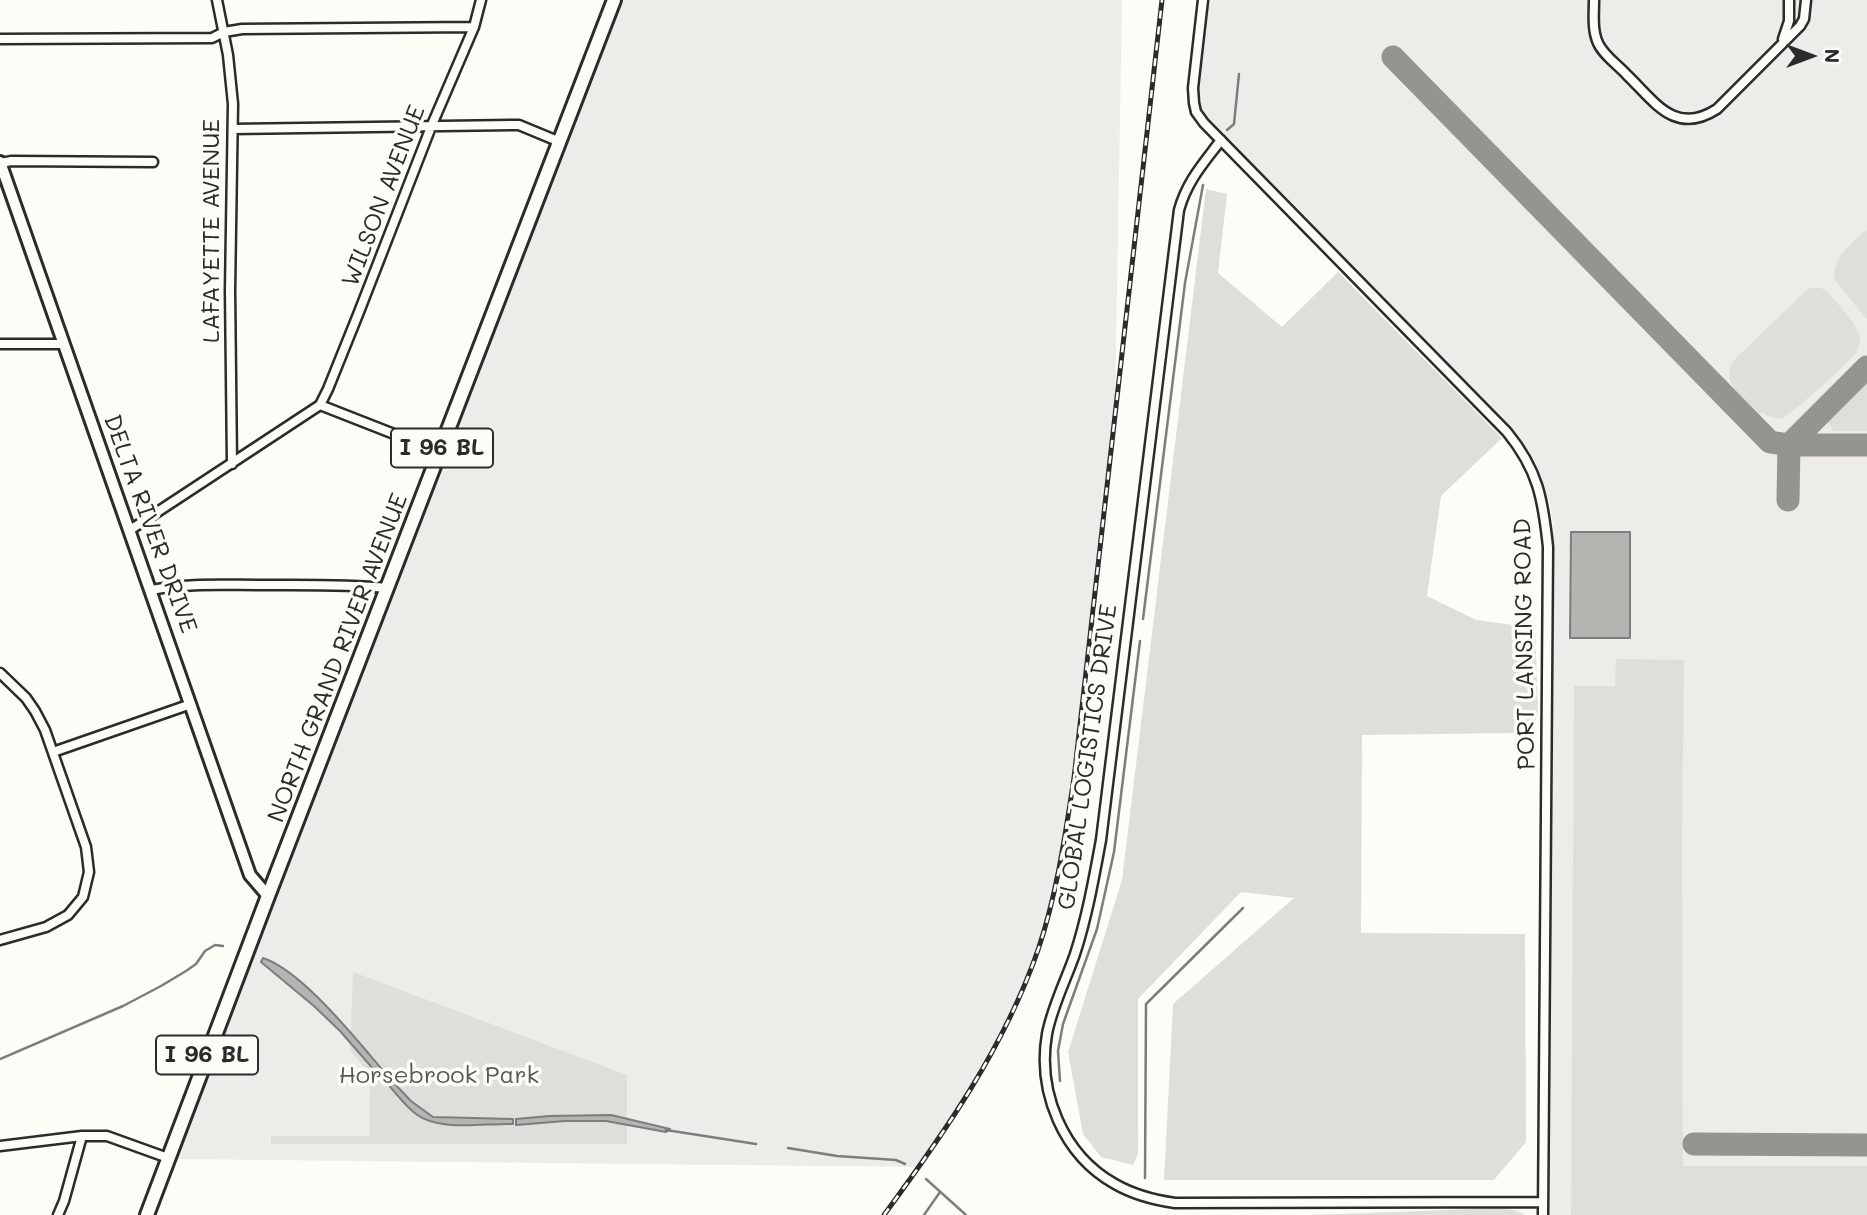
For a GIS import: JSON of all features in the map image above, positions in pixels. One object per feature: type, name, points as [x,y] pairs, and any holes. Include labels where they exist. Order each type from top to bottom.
[{"type":"main road","name":"NORTH GRAND RIVER AVENUE","points":[[147,1215],[614,0]]},
{"type":"street","name":"LAFAYETTE AVENUE","points":[[217,0],[230,73],[233,129],[230,290],[232,464]]},
{"type":"street","name":"WILSON AVENUE","points":[[320,405],[474,27],[481,0]]},
{"type":"street","name":"PORT LANSING ROAD","points":[[1203,0],[1193,88],[1196,112],[1507,432],[1532,468],[1540,490],[1548,547],[1543,1215]]},
{"type":"street","points":[[1594,0],[1594,24],[1598,44],[1666,113],[1684,119],[1706,116],[1717,109],[1800,26],[1804,19],[1806,0]]},
{"type":"street","points":[[1780,45],[1789,21],[1789,0]]},
{"type":"street","points":[[0,39],[212,38],[224,32],[243,29],[474,27]]},
{"type":"street","points":[[233,129],[519,125],[560,142]]},
{"type":"street","name":"GLOBAL LOGISTICS DRIVE","points":[[1221,140],[1194,174],[1184,191],[1178,210],[1099,851],[1076,950],[1047,1034],[1046,1087],[1054,1114],[1077,1152],[1097,1172],[1115,1184],[1156,1200],[1175,1203],[1543,1202]]},
{"type":"street","points":[[0,163],[153,162]]},
{"type":"street","name":"DELTA RIVER DRIVE","points":[[0,163],[250,876],[268,896]]},
{"type":"street","points":[[0,344],[64,344]]},
{"type":"street","points":[[130,530],[320,405],[440,452]]},
{"type":"street","points":[[151,590],[167,586],[201,585],[360,585],[387,588]]},
{"type":"street","points":[[0,673],[36,711],[53,752],[89,860],[87,884],[75,907],[59,921],[0,940]]},
{"type":"street","points":[[53,752],[191,704]]},
{"type":"street","points":[[58,1215],[82,1136]]},
{"type":"street","points":[[0,1146],[82,1136],[107,1136],[168,1158]]},
{"type":"shaded area","points":[[615,0],[1122,0],[1115,404],[1074,778],[1057,881],[1038,948],[1020,996],[971,1089],[919,1167],[177,1159]]},
{"type":"shaded area","points":[[1208,0],[1867,0],[1867,1215],[1548,1215],[1553,544],[1549,500],[1533,460],[1510,429],[1204,115],[1198,92]]},
{"type":"shaded area","points":[[1571,532],[1630,532],[1630,638],[1570,638]]},
{"type":"shaded area","points":[[263,958],[279,965],[312,992],[387,1075],[382,1079],[340,1031],[261,962]]},
{"type":"shaded area","points":[[390,1079],[411,1101],[433,1117],[513,1119],[513,1124],[449,1125],[426,1120],[400,1099],[386,1082]]},
{"type":"shaded area","points":[[611,1115],[670,1129],[666,1132],[606,1121],[516,1125],[516,1119]]},
{"type":"green space","points":[[1206,189],[1227,194],[1218,273],[1282,327],[1338,272],[1502,438],[1441,496],[1427,596],[1476,620],[1535,628],[1538,713],[1533,728],[1515,733],[1362,735],[1361,933],[1525,934],[1526,1142],[1494,1180],[1164,1180],[1173,1004],[1294,898],[1241,892],[1138,999],[1138,1154],[1133,1165],[1101,1157],[1083,1134],[1068,1052],[1122,880]]},
{"type":"green space","points":[[1867,229],[1867,320],[1835,280],[1835,272],[1836,264],[1844,251]]},
{"type":"green space","points":[[1809,288],[1827,291],[1846,314],[1859,334],[1857,349],[1842,367],[1788,415],[1777,418],[1762,412],[1760,414],[1732,384],[1730,369],[1733,361]]},
{"type":"green space","points":[[1867,383],[1867,431],[1833,431],[1828,421]]},
{"type":"green space","points":[[1616,659],[1684,660],[1683,1166],[1867,1166],[1867,1215],[1571,1215],[1574,686],[1615,686]]},
{"type":"green space","name":"Horsebrook Park","points":[[353,972],[627,1075],[627,1144],[271,1144],[271,1136],[369,1136],[370,1074],[350,1050]]},
{"type":"green space","points":[[1501,1208],[1525,1215],[1312,1215]]},
{"type":"waterway","points":[[1227,130],[1234,124],[1239,74]]},
{"type":"waterway","points":[[1143,619],[1185,283],[1203,185]]},
{"type":"waterway","points":[[1060,1081],[1058,1051],[1063,1024],[1097,929],[1114,852],[1140,641]]},
{"type":"waterway","points":[[1145,1178],[1146,1004],[1243,908]]},
{"type":"waterway","points":[[0,1059],[123,1006],[186,971],[196,964],[205,951],[215,945],[223,946]]},
{"type":"waterway","points":[[666,1130],[756,1144]]},
{"type":"waterway","points":[[788,1148],[837,1156],[896,1160],[905,1164]]},
{"type":"waterway","points":[[926,1179],[966,1215]]},
{"type":"waterway","points":[[924,1215],[940,1192]]},
{"type":"taxiway","points":[[1393,57],[1770,442],[1789,445],[1867,367]]},
{"type":"taxiway","points":[[1788,500],[1789,445],[1867,445]]},
{"type":"taxiway","points":[[1694,1144],[1867,1145]]},
{"type":"railway","points":[[884,1215],[951,1121],[1008,1021],[1038,950],[1055,886],[1074,778],[1162,0]]}]
